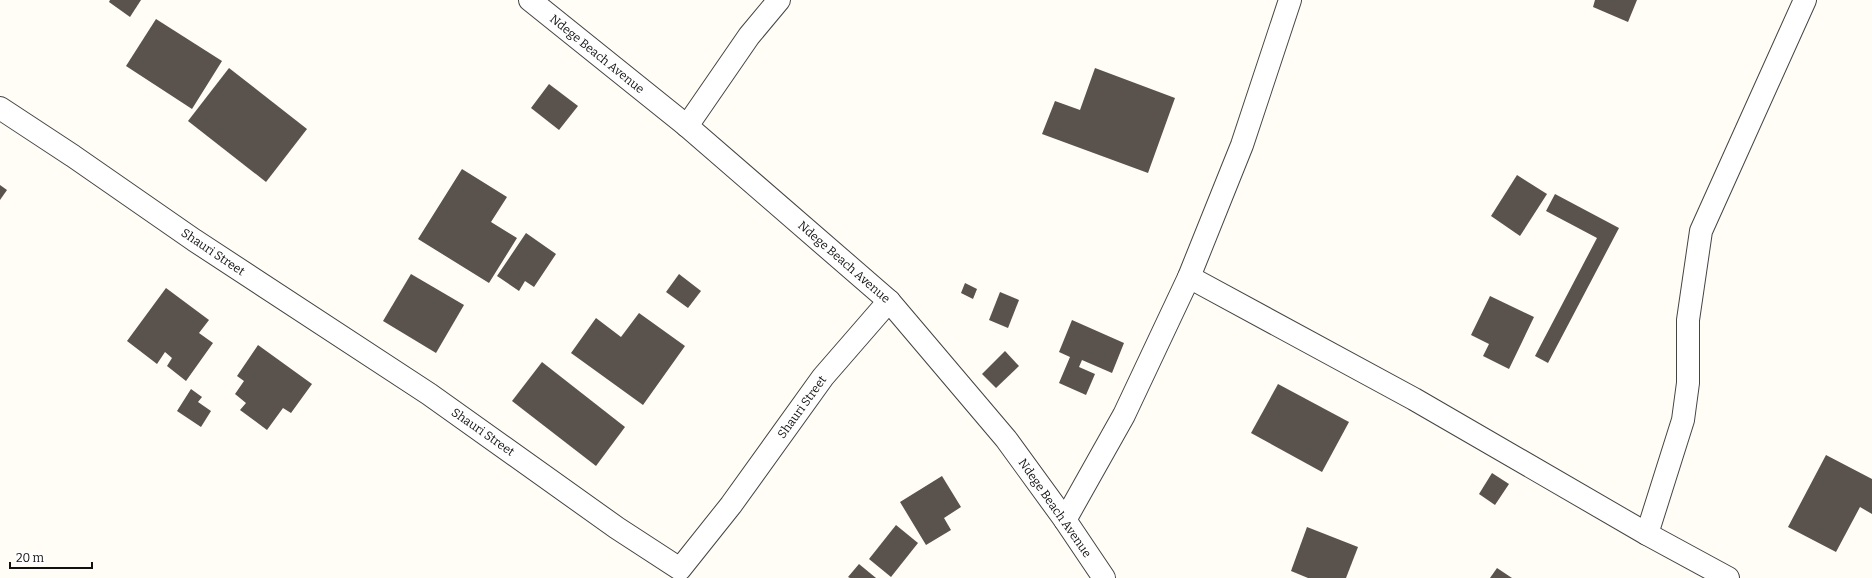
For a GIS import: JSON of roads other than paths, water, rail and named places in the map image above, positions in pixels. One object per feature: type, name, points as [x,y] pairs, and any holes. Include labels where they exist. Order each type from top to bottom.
[{"type":"street","name":"Ndege Beach Avenue","points":[[530,0],[687,126],[889,301],[1006,439],[1065,520],[1104,578]]},
{"type":"street","points":[[687,126],[749,36],[779,0]]},
{"type":"street","points":[[1065,520],[1124,415],[1189,277],[1242,145],[1290,0]]},
{"type":"street","points":[[1647,534],[1683,420],[1688,383],[1688,320],[1701,232],[1805,0]]},
{"type":"street","name":"Shauri Street","points":[[0,108],[73,156],[200,244],[429,394],[618,528],[680,569],[731,505],[823,377],[889,301]]},
{"type":"street","points":[[1189,277],[1414,399],[1647,534],[1728,578]]}]
